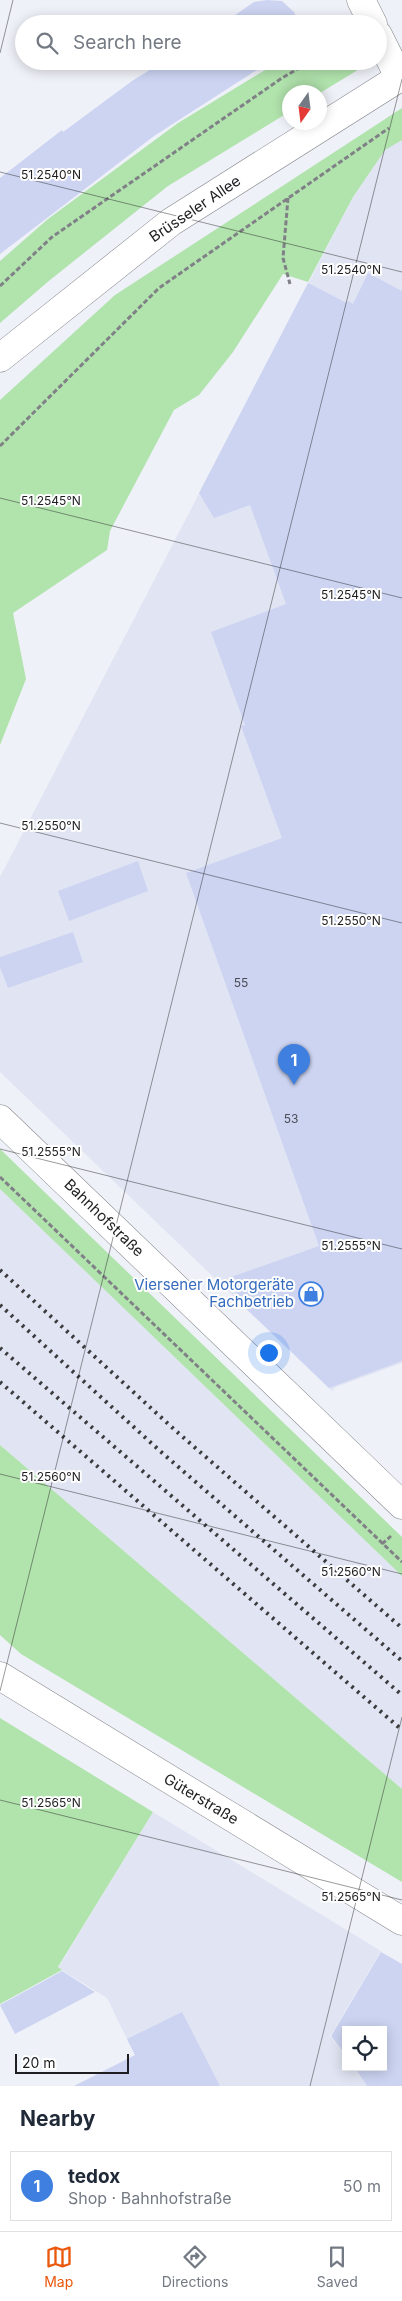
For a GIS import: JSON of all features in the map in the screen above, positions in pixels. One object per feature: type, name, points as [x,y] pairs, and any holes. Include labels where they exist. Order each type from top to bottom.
[{"type":"street","points":[[361,0],[368,15]]},
{"type":"street","points":[[387,52],[400,76]]},
{"type":"street","name":"Brüsseler Allee","points":[[0,358],[171,222],[400,76]]},
{"type":"street","name":"Bahnhofstraße","points":[[0,1119],[402,1505]]},
{"type":"street","name":"Güterstraße","points":[[0,1676],[402,1922]]},
{"type":"path","points":[[0,286],[52,237],[296,70]]},
{"type":"path","points":[[0,446],[159,288],[394,124]]},
{"type":"path","points":[[288,198],[283,258],[290,284]]},
{"type":"path","points":[[0,1177],[402,1562]]},
{"type":"shaded area","points":[[402,140],[402,1363],[336,1387],[332,1391],[0,1072],[0,877],[353,197],[385,149]]},
{"type":"shaded area","points":[[0,1189],[402,1576],[402,1789],[0,1445]]},
{"type":"shaded area","points":[[153,1812],[381,1951],[330,2036],[342,2052],[342,2071],[356,2071],[367,2086],[150,2086],[107,1998],[58,1968]]},
{"type":"green space","points":[[265,70],[358,70],[327,89],[327,85],[282,85],[282,116],[168,186],[50,280],[0,323],[0,261],[48,219],[178,123]]},
{"type":"green space","points":[[402,108],[402,140],[385,150],[353,197],[308,282],[283,274],[233,352],[199,395],[174,410],[110,531],[107,550],[13,613],[26,679],[0,745],[0,400],[115,295]]},
{"type":"green space","points":[[0,1149],[402,1537],[402,1576],[0,1189]]},
{"type":"green space","points":[[0,1445],[402,1789],[402,1882],[21,1654],[0,1635]]},
{"type":"green space","points":[[0,1718],[153,1812],[58,1967],[62,1970],[0,2004]]},
{"type":"building","points":[[267,0],[282,1],[295,15],[235,15],[254,2]]},
{"type":"building","points":[[150,70],[257,70],[154,136],[0,254],[0,178],[62,130],[63,132]]},
{"type":"building","points":[[368,273],[402,291],[402,1361],[329,1388],[240,1303],[231,1277],[319,1246],[186,873],[282,838],[241,726],[245,725],[211,632],[286,604],[250,505],[214,518],[199,493],[308,283],[347,303],[348,301],[353,304]]},
{"type":"building","points":[[138,861],[148,891],[69,921],[58,891]]},
{"type":"building","points":[[73,932],[83,962],[8,988],[0,967],[0,957]]},
{"type":"building","points":[[381,1952],[402,1964],[402,2086],[367,2086],[357,2071],[387,2071],[387,2026],[342,2026],[342,2051],[331,2036]]},
{"type":"building","points":[[62,1971],[95,1992],[15,2034],[0,2005]]},
{"type":"building","points":[[182,2012],[220,2086],[74,2086],[135,2055],[127,2039]]},
{"type":"railway","points":[[0,1270],[176,1431],[402,1628]]},
{"type":"railway","points":[[0,1305],[160,1451],[402,1661]]},
{"type":"railway","points":[[0,1348],[402,1695]]},
{"type":"railway","points":[[0,1382],[402,1730]]},
{"type":"place","name":"tedox","points":[[294,1085]]},
{"type":"place","name":"Viersener Motorgeräte Fachbetrieb","points":[[311,1294]]}]
